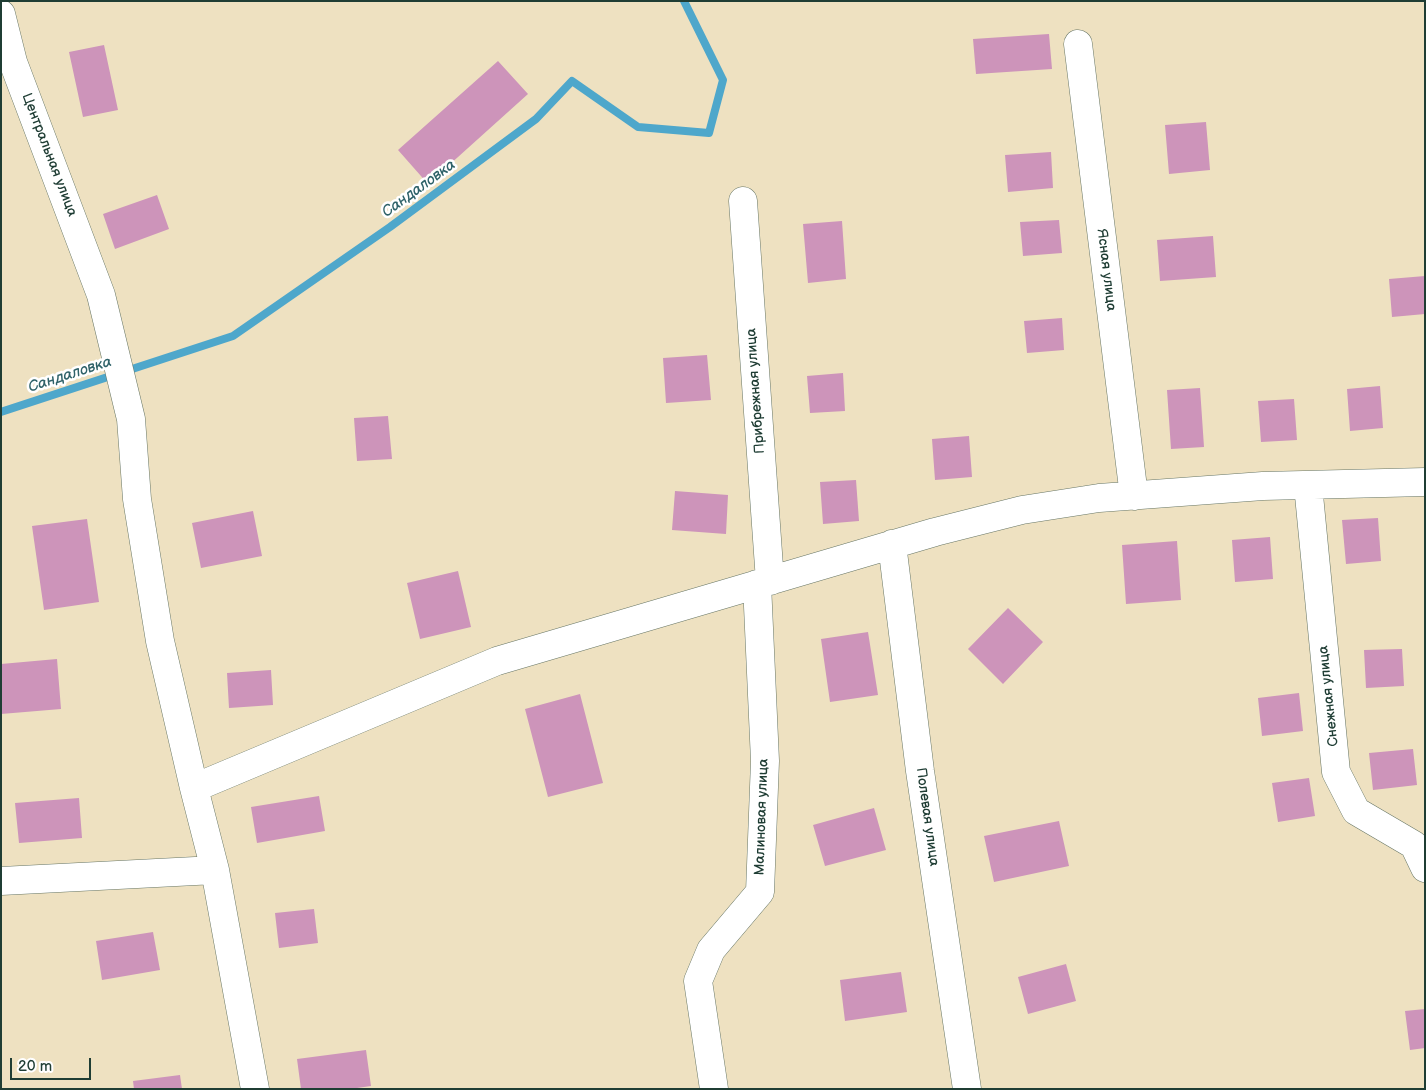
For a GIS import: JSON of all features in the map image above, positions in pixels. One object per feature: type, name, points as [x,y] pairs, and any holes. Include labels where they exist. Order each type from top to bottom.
[{"type":"street","name":"Центральная улица","points":[[1,14],[13,62],[101,295],[131,419],[137,498],[160,641],[194,788],[216,870],[255,1089]]},
{"type":"street","name":"Ясная улица","points":[[1078,44],[1134,496]]},
{"type":"street","name":"Прибрежная улица","points":[[743,201],[763,583]]},
{"type":"street","points":[[194,788],[497,661],[892,544],[1022,510],[1099,498],[1308,485],[1425,482]]},
{"type":"street","name":"Снежная улица","points":[[1308,485],[1336,772],[1356,811],[1414,845],[1425,868]]},
{"type":"street","name":"Полевая улица","points":[[892,544],[920,771],[967,1089]]},
{"type":"street","name":"Малиновая улица","points":[[714,1089],[698,981],[711,950],[760,892],[765,760],[763,583]]},
{"type":"street","points":[[1,881],[216,870]]},
{"type":"building","points":[[1049,34],[1052,69],[976,74],[973,39]]},
{"type":"building","points":[[104,45],[118,110],[83,117],[69,52]]},
{"type":"building","points":[[498,61],[528,94],[428,184],[398,150]]},
{"type":"building","points":[[1206,122],[1210,170],[1169,174],[1165,125]]},
{"type":"building","points":[[1051,152],[1053,188],[1008,192],[1005,155]]},
{"type":"building","points":[[157,195],[169,229],[115,249],[103,214]]},
{"type":"building","points":[[1059,220],[1062,253],[1023,256],[1020,222]]},
{"type":"building","points":[[842,221],[846,279],[808,283],[803,224]]},
{"type":"building","points":[[1213,236],[1216,277],[1160,281],[1157,240]]},
{"type":"building","points":[[1425,276],[1425,314],[1392,317],[1389,279]]},
{"type":"building","points":[[1062,318],[1064,350],[1027,353],[1024,321]]},
{"type":"building","points":[[707,355],[711,400],[666,403],[663,358]]},
{"type":"building","points":[[843,373],[845,411],[810,413],[807,376]]},
{"type":"building","points":[[1380,386],[1383,428],[1350,431],[1347,389]]},
{"type":"building","points":[[1200,388],[1204,447],[1171,449],[1167,390]]},
{"type":"building","points":[[1294,399],[1297,440],[1261,442],[1258,401]]},
{"type":"building","points":[[388,416],[392,459],[357,461],[354,418]]},
{"type":"building","points":[[969,436],[972,477],[935,480],[932,439]]},
{"type":"building","points":[[856,480],[859,521],[823,524],[820,482]]},
{"type":"building","points":[[675,491],[728,495],[726,534],[672,530]]},
{"type":"building","points":[[253,511],[262,556],[201,568],[192,523]]},
{"type":"building","points":[[1378,518],[1381,561],[1346,564],[1342,520]]},
{"type":"building","points":[[87,519],[99,602],[44,610],[32,526]]},
{"type":"building","points":[[1270,537],[1273,579],[1235,582],[1232,540]]},
{"type":"building","points":[[1177,541],[1181,600],[1126,604],[1122,545]]},
{"type":"building","points":[[458,571],[471,627],[420,639],[407,583]]},
{"type":"building","points":[[1008,608],[1043,642],[1003,684],[968,649]]},
{"type":"building","points":[[868,632],[878,695],[830,702],[821,639]]},
{"type":"building","points":[[1402,649],[1404,686],[1366,688],[1364,650]]},
{"type":"building","points":[[57,659],[61,709],[1,714],[1,664]]},
{"type":"building","points":[[271,670],[273,705],[229,708],[227,673]]},
{"type":"building","points":[[1299,693],[1303,731],[1262,736],[1258,698]]},
{"type":"building","points":[[580,694],[603,783],[548,797],[525,709]]},
{"type":"building","points":[[1413,749],[1417,785],[1373,790],[1369,753]]},
{"type":"building","points":[[1309,778],[1315,816],[1278,822],[1272,783]]},
{"type":"building","points":[[319,796],[325,831],[257,843],[251,807]]},
{"type":"building","points":[[79,798],[82,838],[19,843],[15,803]]},
{"type":"building","points":[[874,808],[886,850],[825,866],[813,825]]},
{"type":"building","points":[[1059,821],[1069,866],[994,882],[984,836]]},
{"type":"building","points":[[314,909],[318,943],[279,948],[275,913]]},
{"type":"building","points":[[153,932],[160,970],[102,980],[96,941]]},
{"type":"building","points":[[1066,964],[1076,1001],[1028,1014],[1018,977]]},
{"type":"building","points":[[901,972],[907,1012],[845,1021],[840,980]]},
{"type":"building","points":[[1425,1009],[1425,1048],[1410,1050],[1405,1011]]},
{"type":"building","points":[[366,1050],[371,1086],[350,1089],[301,1089],[297,1059]]},
{"type":"building","points":[[180,1075],[182,1089],[134,1089],[133,1081]]},
{"type":"waterway","name":"Сандаловка","points":[[1,412],[233,336],[390,227],[536,119],[572,81],[638,127],[709,133],[723,80],[684,1]]}]
